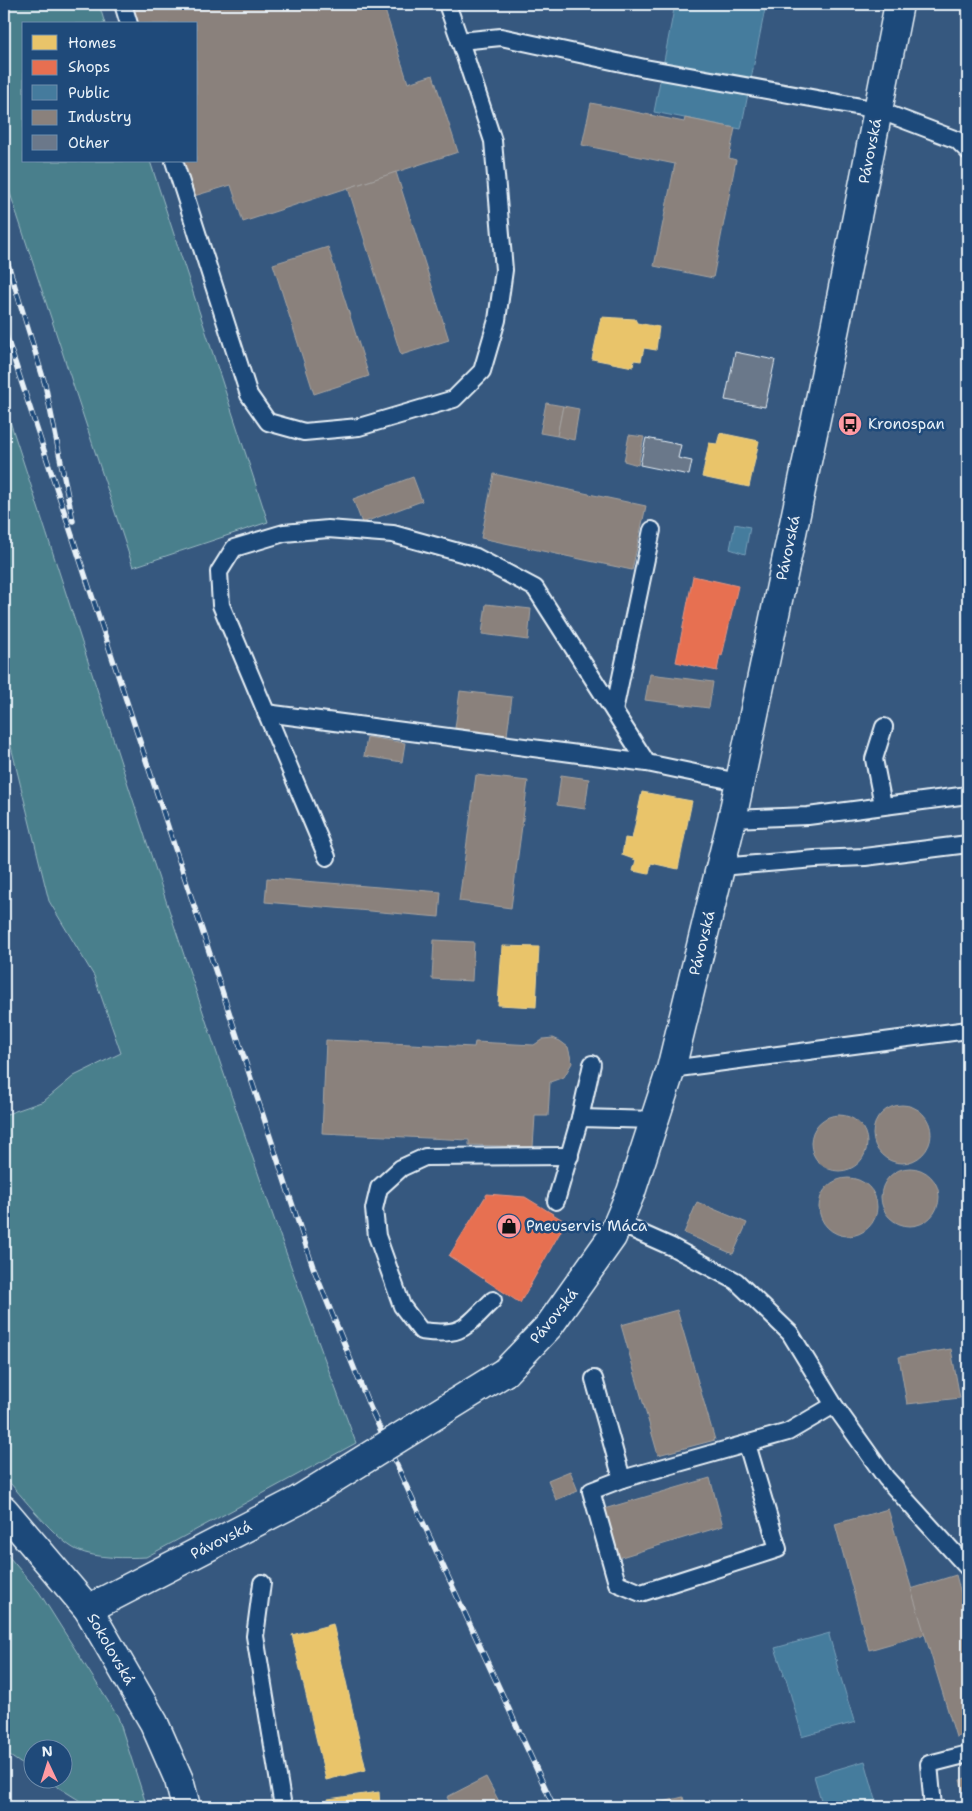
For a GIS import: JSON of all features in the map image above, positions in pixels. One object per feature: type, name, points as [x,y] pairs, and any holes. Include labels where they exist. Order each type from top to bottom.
[{"type":"street","name":"Pávovská","points":[[88,1609],[297,1501],[505,1372],[549,1326],[612,1237],[631,1192],[671,1068],[732,819],[738,782],[835,328],[899,4]]},
{"type":"street","name":"Sokolovská","points":[[4,1510],[88,1609],[154,1723],[179,1780],[186,1807]]},
{"type":"lane","points":[[123,4],[128,22]]},
{"type":"lane","points":[[174,162],[249,394],[268,422],[304,432],[359,427],[454,399],[482,371],[497,320],[504,270],[493,141],[447,4]]},
{"type":"lane","points":[[460,41],[501,37],[645,68],[878,110],[956,140],[968,151]]},
{"type":"lane","points":[[327,857],[220,605],[220,572],[234,548],[284,533],[328,529],[393,534],[476,557],[535,588],[646,763]]},
{"type":"lane","points":[[614,711],[652,530]]},
{"type":"lane","points":[[266,713],[646,763],[738,782]]},
{"type":"lane","points":[[883,805],[874,759],[884,727]]},
{"type":"lane","points":[[732,819],[808,816],[968,795]]},
{"type":"lane","points":[[720,867],[865,857],[968,844]]},
{"type":"lane","points":[[671,1068],[968,1030]]},
{"type":"lane","points":[[556,1201],[580,1118],[592,1064]]},
{"type":"lane","points":[[580,1118],[655,1120]]},
{"type":"lane","points":[[493,1300],[462,1330],[440,1334],[421,1331],[402,1306],[377,1236],[374,1209],[379,1188],[401,1168],[425,1158],[570,1156]]},
{"type":"lane","points":[[618,1224],[672,1247],[736,1281],[790,1333],[834,1404],[886,1478],[968,1568]]},
{"type":"lane","points":[[594,1379],[622,1479]]},
{"type":"lane","points":[[747,1444],[778,1549],[641,1593],[617,1583],[591,1491],[622,1479],[788,1432],[834,1404]]},
{"type":"lane","points":[[262,1583],[255,1636],[283,1807]]},
{"type":"lane","points":[[933,1807],[929,1764],[968,1754]]},
{"type":"green space","points":[[4,4],[99,4],[104,22],[22,22],[22,162],[150,162],[268,522],[133,567],[4,175]]},
{"type":"green space","points":[[4,403],[174,925],[262,1185],[356,1443],[146,1557],[120,1558],[93,1555],[77,1550],[50,1528],[4,1476],[4,1115],[44,1101],[74,1076],[121,1053],[94,976],[49,901],[4,718]]},
{"type":"green space","points":[[4,1551],[39,1592],[118,1717],[147,1807],[90,1807],[59,1788],[72,1788],[72,1738],[22,1738],[22,1764],[4,1752]]},
{"type":"building: Homes","points":[[601,317],[635,319],[637,323],[659,327],[656,350],[644,348],[641,361],[634,360],[633,367],[592,359]]},
{"type":"building: Homes","points":[[720,433],[759,441],[749,487],[702,477],[709,443],[717,444]]},
{"type":"building: Homes","points":[[642,792],[692,801],[678,869],[651,863],[649,874],[633,871],[636,860],[622,855],[625,838],[632,839]]},
{"type":"building: Homes","points":[[502,946],[539,947],[536,1007],[498,1005]]},
{"type":"building: Homes","points":[[333,1624],[366,1770],[326,1780],[292,1635]]},
{"type":"building: Homes","points":[[379,1792],[380,1807],[329,1807],[328,1799]]},
{"type":"building: Shops","points":[[693,576],[738,586],[717,671],[676,662]]},
{"type":"building: Shops","points":[[487,1194],[525,1197],[566,1222],[520,1303],[449,1256]]},
{"type":"building: Public","points":[[675,4],[766,4],[741,129],[654,112]]},
{"type":"building: Public","points":[[735,524],[750,527],[745,554],[730,549]]},
{"type":"building: Public","points":[[830,1633],[836,1660],[838,1660],[836,1662],[854,1721],[856,1722],[801,1737],[785,1675],[783,1676],[784,1674],[775,1648]]},
{"type":"building: Public","points":[[865,1761],[878,1807],[823,1807],[814,1776]]},
{"type":"building: Industry","points":[[131,4],[383,4],[408,83],[433,75],[458,152],[243,222],[231,185],[194,196],[182,162],[198,162],[198,22],[137,22]]},
{"type":"building: Industry","points":[[591,103],[684,122],[685,118],[735,128],[729,158],[736,160],[713,278],[654,266],[675,164],[582,145]]},
{"type":"building: Industry","points":[[396,172],[449,340],[401,355],[348,188]]},
{"type":"building: Industry","points":[[328,247],[369,376],[314,394],[273,264]]},
{"type":"building: Industry","points":[[546,403],[563,406],[557,436],[540,433]]},
{"type":"building: Industry","points":[[563,406],[579,409],[574,440],[557,436]]},
{"type":"building: Industry","points":[[629,435],[644,437],[638,465],[624,461]]},
{"type":"building: Industry","points":[[494,474],[646,506],[632,570],[481,538]]},
{"type":"building: Industry","points":[[413,477],[422,501],[362,523],[353,499]]},
{"type":"building: Industry","points":[[486,604],[531,609],[528,640],[482,634]]},
{"type":"building: Industry","points":[[650,674],[713,682],[709,708],[645,700]]},
{"type":"building: Industry","points":[[460,691],[512,697],[507,735],[455,728]]},
{"type":"building: Industry","points":[[367,737],[405,743],[402,762],[364,756]]},
{"type":"building: Industry","points":[[476,775],[528,781],[511,908],[459,901]]},
{"type":"building: Industry","points":[[561,775],[589,779],[585,809],[557,805]]},
{"type":"building: Industry","points":[[267,878],[441,892],[439,917],[265,902]]},
{"type":"building: Industry","points":[[434,940],[474,942],[472,981],[432,979]]},
{"type":"building: Industry","points":[[553,1038],[568,1047],[572,1063],[564,1077],[550,1082],[548,1116],[535,1116],[533,1147],[469,1145],[469,1140],[322,1133],[326,1040],[474,1047],[475,1042],[534,1045],[543,1039]]},
{"type":"building: Industry","points":[[902,1105],[918,1110],[926,1118],[931,1134],[926,1150],[918,1158],[902,1163],[886,1158],[878,1150],[873,1134],[878,1118],[886,1110]]},
{"type":"building: Industry","points":[[833,1115],[845,1115],[855,1119],[863,1127],[867,1143],[863,1159],[855,1167],[845,1171],[833,1171],[823,1167],[815,1159],[811,1149],[811,1137],[815,1127],[823,1119]]},
{"type":"building: Industry","points":[[910,1168],[926,1173],[934,1181],[939,1197],[934,1213],[926,1221],[910,1226],[894,1221],[886,1213],[881,1197],[886,1181],[894,1173]]},
{"type":"building: Industry","points":[[848,1178],[864,1183],[872,1191],[877,1207],[872,1223],[864,1231],[848,1236],[832,1231],[824,1223],[819,1207],[824,1191],[832,1183]]},
{"type":"building: Industry","points":[[697,1202],[747,1223],[733,1254],[684,1233]]},
{"type":"building: Industry","points":[[677,1310],[715,1440],[658,1455],[621,1325]]},
{"type":"building: Industry","points":[[951,1349],[960,1398],[907,1404],[899,1357]]},
{"type":"building: Industry","points":[[570,1471],[578,1491],[556,1500],[548,1480]]},
{"type":"building: Industry","points":[[710,1478],[723,1526],[618,1558],[604,1509]]},
{"type":"building: Industry","points":[[888,1509],[925,1634],[869,1650],[835,1524]]},
{"type":"building: Industry","points":[[956,1575],[968,1620],[968,1734],[956,1737],[911,1589]]},
{"type":"building: Industry","points":[[486,1777],[502,1807],[452,1807],[447,1797]]},
{"type":"building: Industry","points":[[968,1777],[968,1807],[960,1780]]},
{"type":"building: Industry","points":[[683,1797],[686,1807],[651,1807],[651,1805]]},
{"type":"building: Other","points":[[735,352],[775,360],[765,407],[725,400]]},
{"type":"building: Other","points":[[646,438],[681,445],[678,458],[692,461],[689,475],[640,465]]},
{"type":"railway","points":[[4,251],[45,384],[73,521]]},
{"type":"railway","points":[[4,329],[313,1267],[369,1405],[554,1807]]},
{"type":"place","name":"Kronospan","points":[[850,424]]},
{"type":"place","name":"Pneuservis Máca","points":[[509,1226]]}]
